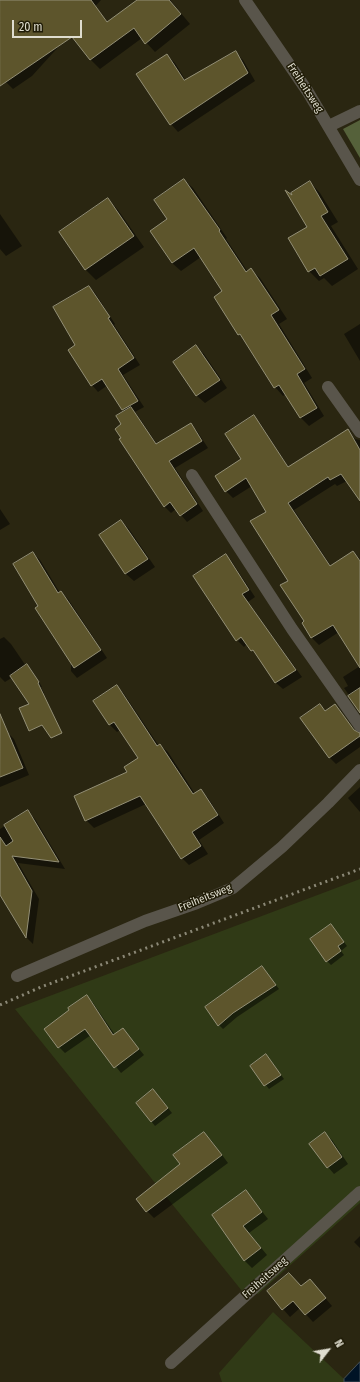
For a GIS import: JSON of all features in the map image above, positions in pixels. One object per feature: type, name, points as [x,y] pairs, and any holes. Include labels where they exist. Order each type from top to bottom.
[{"type":"street","name":"Freiheitsweg","points":[[245,0],[308,92],[360,180]]},
{"type":"street","points":[[329,126],[360,111]]},
{"type":"street","points":[[328,387],[360,432]]},
{"type":"street","points":[[192,475],[292,629],[360,726]]},
{"type":"street","name":"Freiheitsweg","points":[[17,976],[145,921],[198,903],[233,888],[282,847],[360,770]]},
{"type":"street","name":"Freiheitsweg","points":[[171,1363],[360,1192]]},
{"type":"green space","points":[[360,120],[360,158],[343,129]]},
{"type":"green space","points":[[360,879],[360,1203],[258,1294],[242,1291],[15,1009]]},
{"type":"green space","points":[[273,1312],[344,1379],[344,1382],[222,1382],[219,1373]]},
{"type":"water","points":[[360,1362],[360,1382],[344,1382],[344,1379]]},
{"type":"building","points":[[0,0],[91,0],[107,22],[137,0],[169,0],[181,14],[145,44],[134,28],[90,60],[72,37],[0,86]]},
{"type":"building","points":[[236,51],[248,73],[170,125],[136,74],[167,54],[184,80]]},
{"type":"building","points":[[184,179],[220,230],[219,231],[246,272],[251,268],[279,310],[271,315],[305,369],[297,374],[317,408],[300,418],[279,385],[274,388],[240,334],[238,335],[214,297],[222,291],[194,248],[172,263],[150,231],[167,219],[154,200]]},
{"type":"building","points":[[310,181],[328,212],[321,216],[348,259],[320,276],[315,268],[308,272],[288,238],[307,227],[285,190],[292,195],[291,193]]},
{"type":"building","points":[[108,198],[134,236],[85,270],[59,232]]},
{"type":"building","points":[[89,286],[110,317],[108,318],[134,358],[118,369],[138,401],[122,410],[102,379],[91,386],[68,350],[75,345],[53,307]]},
{"type":"building","points":[[196,345],[220,380],[196,396],[173,362]]},
{"type":"building","points":[[131,407],[156,444],[191,423],[202,441],[169,461],[197,504],[180,516],[170,502],[164,507],[119,439],[121,438],[115,429],[121,424],[116,416]]},
{"type":"building","points":[[254,415],[288,467],[348,429],[360,450],[360,501],[341,474],[330,480],[328,477],[288,503],[330,566],[353,551],[360,561],[360,668],[333,625],[311,638],[302,623],[304,621],[280,585],[288,581],[250,521],[266,512],[246,478],[225,492],[215,476],[241,459],[225,434]]},
{"type":"building","points":[[121,520],[148,559],[125,574],[99,535]]},
{"type":"building","points":[[33,552],[58,593],[61,591],[101,650],[74,668],[35,608],[38,606],[13,564]]},
{"type":"building","points":[[226,554],[249,590],[242,594],[296,670],[275,683],[253,650],[251,651],[241,637],[236,641],[193,576]]},
{"type":"building","points":[[27,664],[39,682],[38,683],[62,733],[51,738],[42,725],[29,731],[19,708],[29,704],[10,676]]},
{"type":"building","points":[[117,685],[157,746],[160,744],[193,794],[201,789],[218,815],[192,832],[201,846],[181,859],[140,796],[85,821],[74,796],[127,772],[124,767],[138,758],[114,722],[109,725],[93,701]]},
{"type":"building","points":[[360,688],[360,713],[348,696]]},
{"type":"building","points":[[320,704],[325,711],[335,704],[354,730],[360,733],[360,736],[329,758],[300,718]]},
{"type":"building","points":[[0,714],[23,768],[0,777]]},
{"type":"building","points":[[28,810],[59,862],[12,856],[32,891],[26,938],[0,895],[0,837],[6,846],[13,841],[4,825]]},
{"type":"building","points":[[331,924],[344,942],[338,946],[341,951],[326,962],[310,939]]},
{"type":"building","points":[[262,966],[276,985],[233,1013],[218,1026],[205,1007]]},
{"type":"building","points":[[87,995],[113,1035],[123,1028],[139,1049],[114,1068],[85,1029],[58,1048],[44,1029],[69,1010],[68,1008]]},
{"type":"building","points":[[266,1054],[281,1075],[264,1086],[250,1066]]},
{"type":"building","points":[[153,1089],[168,1108],[151,1122],[136,1103]]},
{"type":"building","points":[[204,1132],[222,1155],[146,1212],[136,1199],[180,1164],[173,1155]]},
{"type":"building","points":[[325,1132],[342,1157],[327,1168],[309,1144]]},
{"type":"building","points":[[246,1190],[262,1212],[243,1226],[261,1248],[244,1261],[212,1215]]},
{"type":"building","points":[[289,1273],[301,1286],[310,1279],[326,1298],[305,1315],[293,1301],[282,1310],[267,1291]]},
{"type":"railway","points":[[0,1005],[41,987],[360,869]]}]
